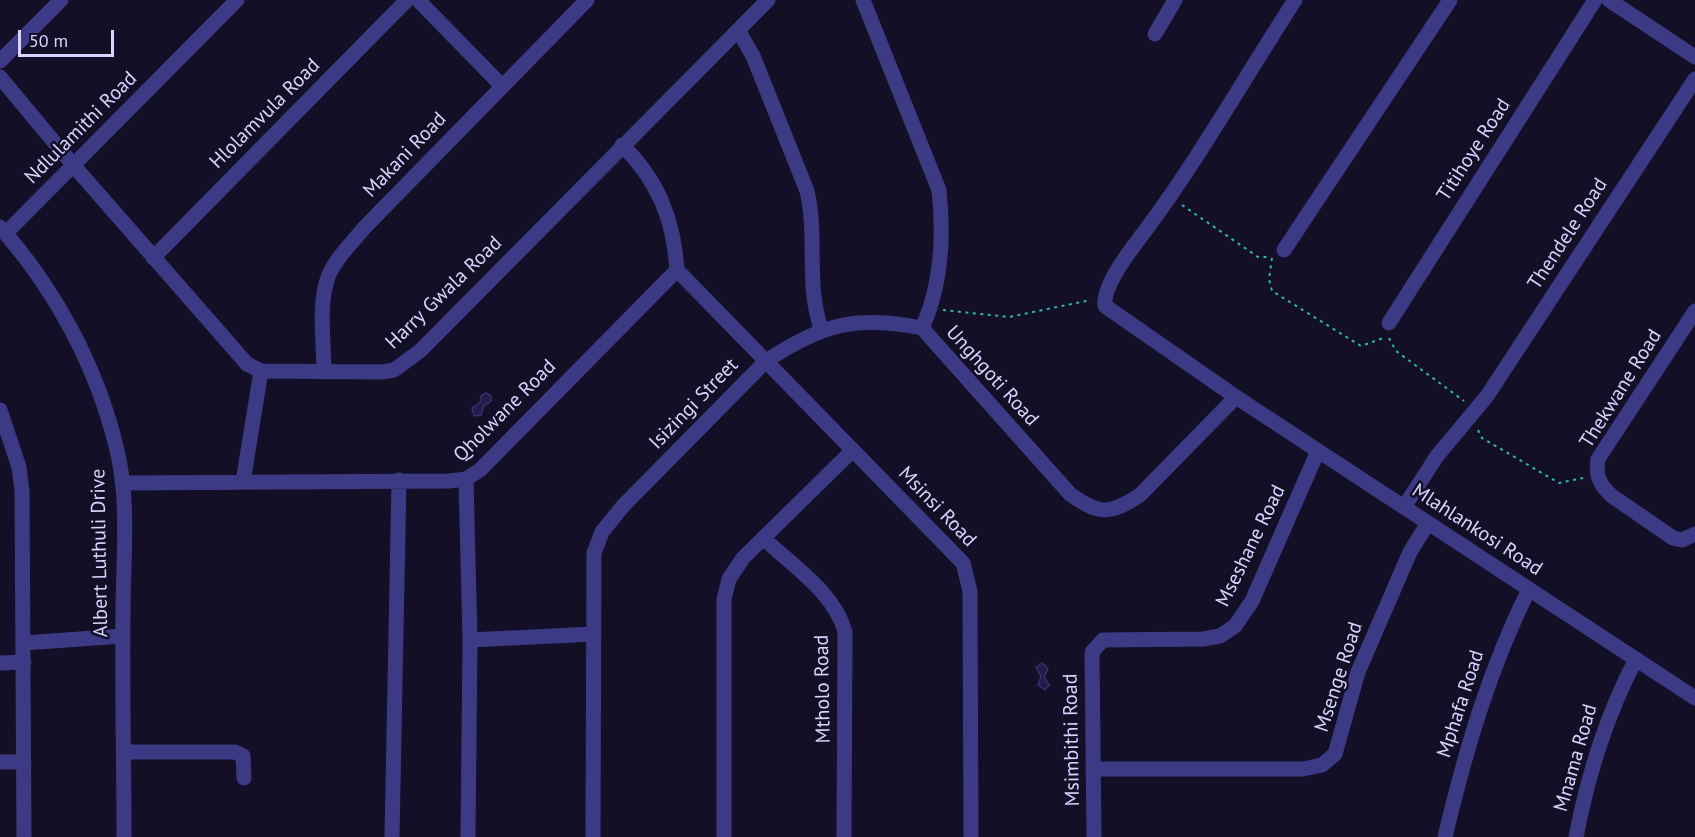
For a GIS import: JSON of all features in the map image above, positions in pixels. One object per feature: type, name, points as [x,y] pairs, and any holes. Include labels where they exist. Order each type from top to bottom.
[{"type":"street","points":[[0,61],[61,0]]},
{"type":"street","name":"Ndlulamithi Road","points":[[3,230],[74,166],[237,0]]},
{"type":"street","name":"Hlolamvula Road","points":[[153,258],[407,0]]},
{"type":"street","points":[[418,0],[501,85]]},
{"type":"street","name":"Makani Road","points":[[324,372],[324,293],[334,267],[364,228],[501,85],[587,0]]},
{"type":"street","name":"Harry Gwala Road","points":[[261,371],[382,372],[394,370],[407,361],[768,0]]},
{"type":"street","name":"Unghgoti Road","points":[[863,0],[939,190],[940,246],[931,309],[922,328],[1070,494],[1090,509],[1107,511],[1123,506],[1140,495],[1236,397]]},
{"type":"street","points":[[1155,34],[1175,0]]},
{"type":"street","points":[[1104,298],[1129,255],[1171,197],[1295,0]]},
{"type":"street","points":[[1278,254],[1450,0]]},
{"type":"street","name":"Titihoye Road","points":[[1389,330],[1595,0]]},
{"type":"street","points":[[1609,0],[1695,57]]},
{"type":"street","points":[[738,30],[753,56],[807,191],[812,212],[814,310],[822,331]]},
{"type":"street","points":[[0,77],[233,350],[247,364],[261,371],[243,482]]},
{"type":"street","name":"Thendele Road","points":[[1404,507],[1437,456],[1476,411],[1695,79]]},
{"type":"street","points":[[622,145],[643,165],[658,189],[669,224],[677,270]]},
{"type":"street","name":"Albert Luthuli Drive","points":[[3,230],[53,297],[79,345],[97,387],[116,446],[122,483],[124,837]]},
{"type":"street","name":"Msinsi Road","points":[[677,270],[963,563],[970,591],[971,837]]},
{"type":"street","name":"Qholwane Road","points":[[468,837],[470,640],[466,479],[480,470],[677,270]]},
{"type":"street","name":"Mlahlankosi Road","points":[[1104,298],[1109,311],[1236,397],[1695,698]]},
{"type":"street","name":"Thekwane Road","points":[[1695,310],[1598,459],[1599,479],[1612,496],[1673,538],[1682,540],[1695,534]]},
{"type":"street","name":"Isizingi Street","points":[[593,837],[594,553],[602,532],[623,506],[766,361],[793,343],[846,323],[867,321],[922,328]]},
{"type":"street","points":[[0,411],[19,467],[22,491],[24,837]]},
{"type":"street","points":[[724,837],[724,599],[729,579],[742,558],[853,450]]},
{"type":"street","name":"Mseshane Road","points":[[1097,644],[1103,640],[1203,639],[1220,636],[1235,626],[1252,601],[1318,451]]},
{"type":"street","points":[[122,483],[466,479]]},
{"type":"street","points":[[392,837],[399,480]]},
{"type":"street","name":"Msenge Road","points":[[1093,769],[1303,770],[1322,765],[1335,754],[1358,672],[1410,552],[1428,523]]},
{"type":"street","name":"Mtholo Road","points":[[763,538],[830,601],[841,616],[845,632],[844,837]]},
{"type":"street","name":"Mphafa Road","points":[[1445,837],[1466,750],[1486,688],[1529,589]]},
{"type":"street","points":[[470,640],[594,634]]},
{"type":"street","points":[[24,643],[123,636]]},
{"type":"street","name":"Msimbithi Road","points":[[1094,837],[1092,652],[1097,644]]},
{"type":"street","name":"Mnama Road","points":[[1576,837],[1584,791],[1600,738],[1617,696],[1636,660]]},
{"type":"street","points":[[0,663],[24,662]]},
{"type":"street","points":[[124,752],[235,752],[243,756],[244,778]]},
{"type":"street","points":[[0,762],[24,762]]},
{"type":"path","points":[[1171,197],[1258,257],[1278,254],[1269,279],[1272,291],[1361,346],[1389,330],[1396,351],[1476,411],[1475,424],[1482,438],[1558,483],[1585,477],[1599,479]]},
{"type":"path","points":[[931,309],[1009,317],[1104,298]]},
{"type":"building","points":[[486,393],[491,396],[491,401],[484,406],[481,415],[474,416],[472,408],[480,403],[481,396]]},
{"type":"building","points":[[1042,663],[1048,669],[1044,677],[1049,685],[1045,690],[1038,685],[1041,677],[1036,667]]}]
